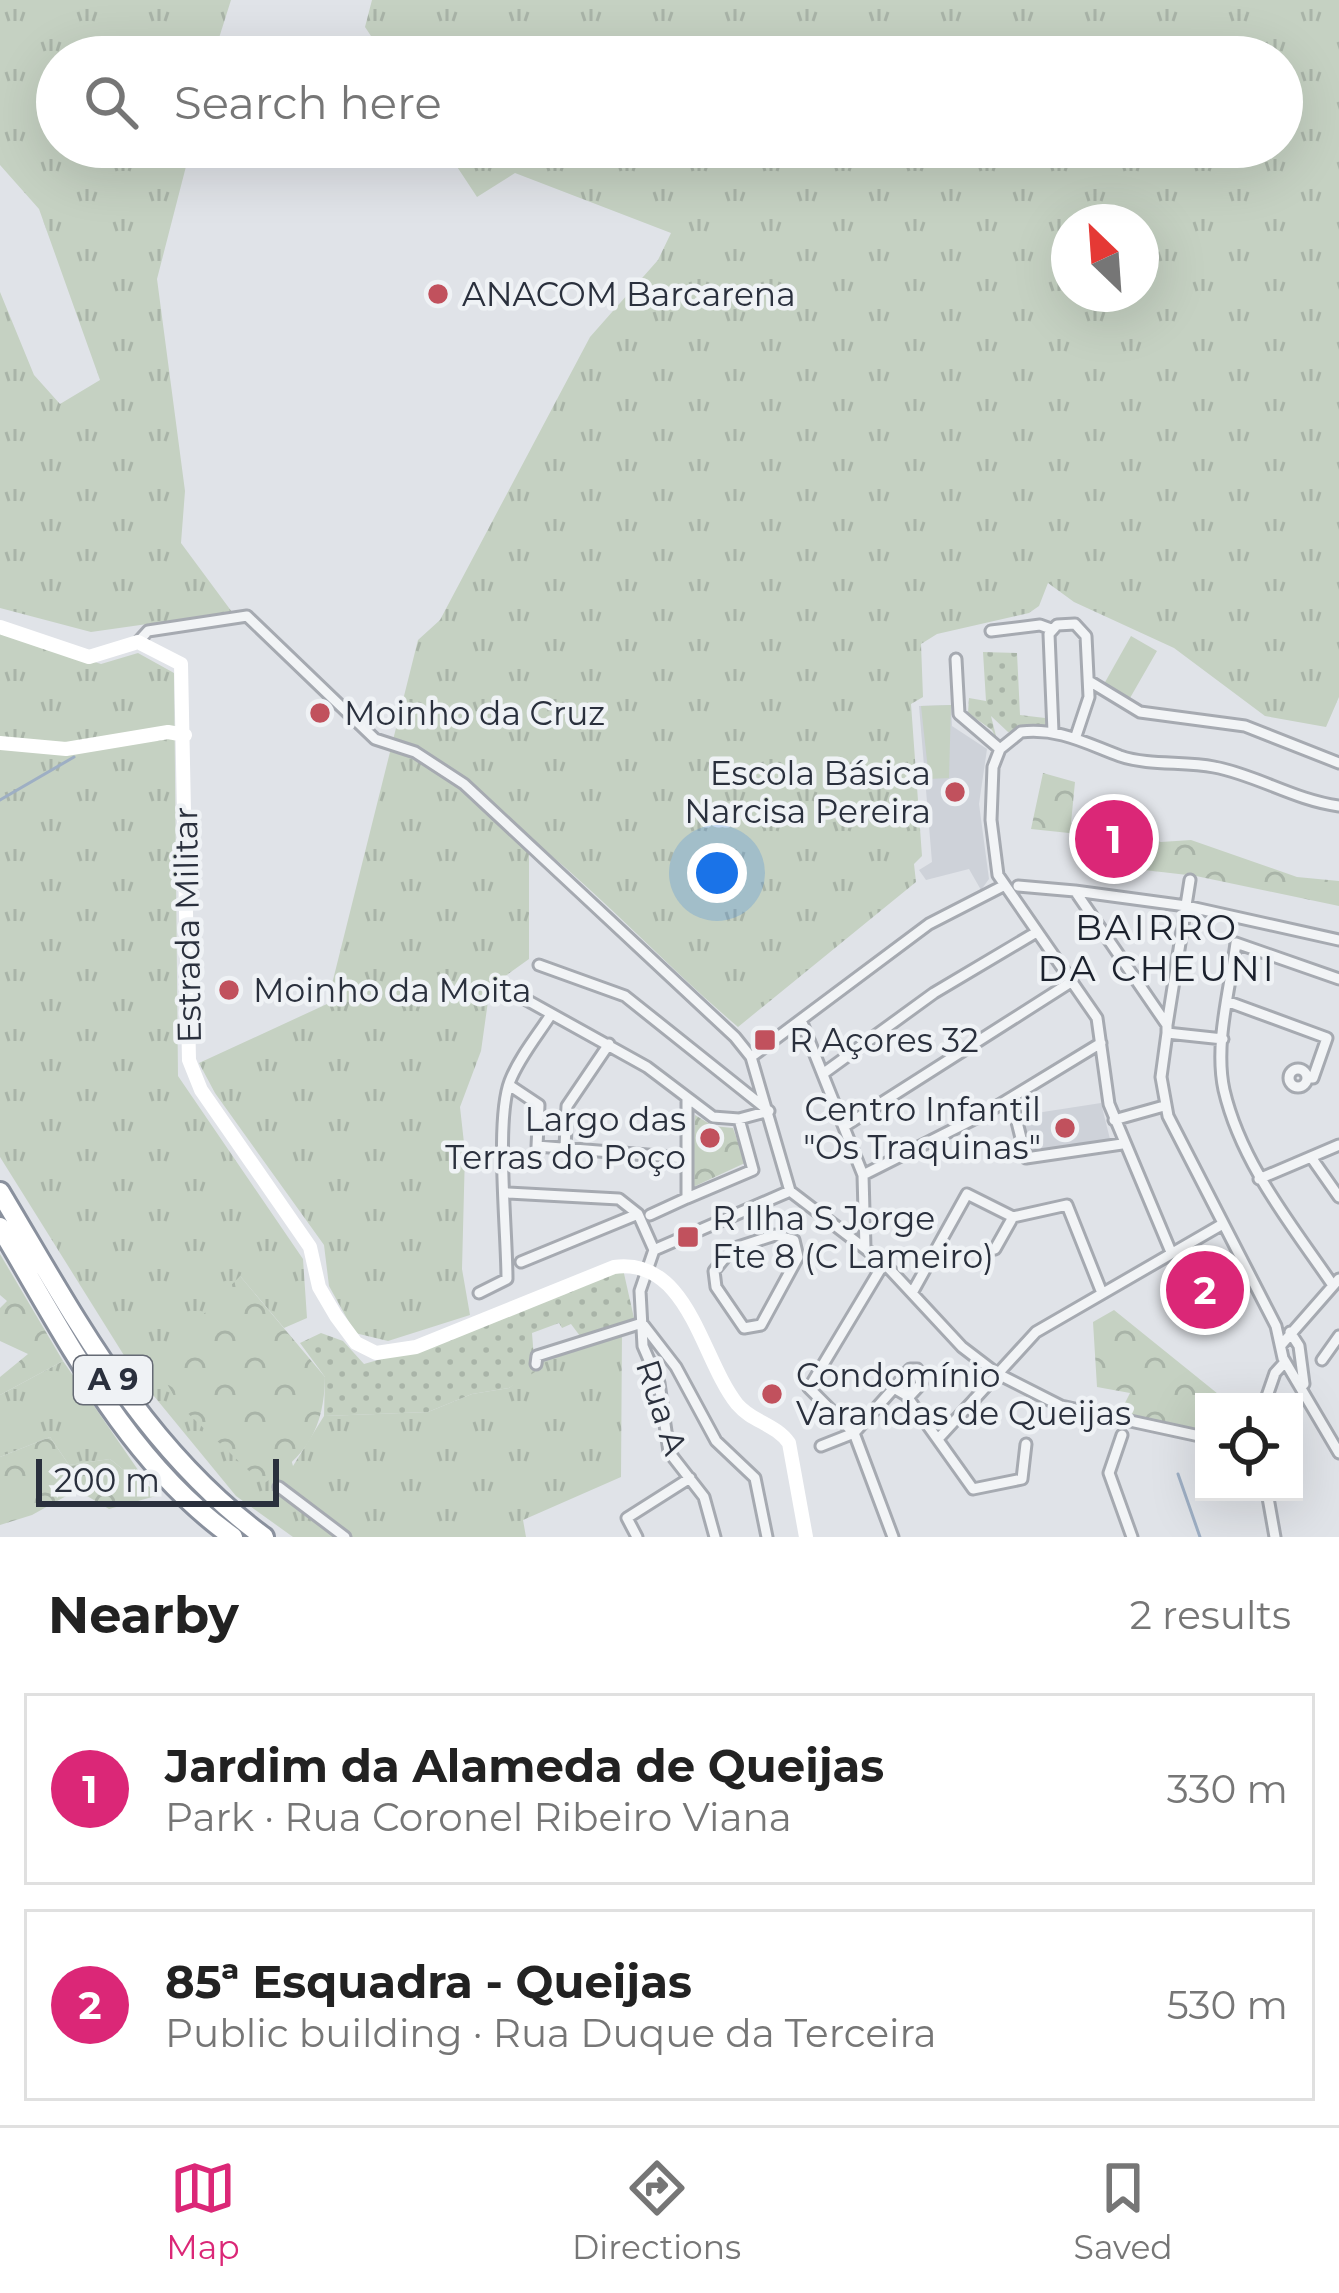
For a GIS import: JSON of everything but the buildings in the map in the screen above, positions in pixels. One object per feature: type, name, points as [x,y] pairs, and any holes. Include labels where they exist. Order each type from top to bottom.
[{"type":"highway","name":"A 9","points":[[0,1192],[147,1427],[191,1478],[264,1537]]},
{"type":"highway","name":"A 9","points":[[0,1227],[110,1410],[179,1491],[233,1537]]},
{"type":"street","points":[[0,626],[89,657],[138,643],[148,631],[247,616],[375,739],[415,752],[464,784],[592,899],[622,935],[751,1057],[790,1191],[884,1263],[962,1347],[996,1372],[1061,1406],[1195,1435]]},
{"type":"street","points":[[991,632],[1040,625],[1083,628],[1088,706],[1076,736]]},
{"type":"street","points":[[1051,629],[1052,732]]},
{"type":"street","points":[[1010,631],[1010,649]]},
{"type":"street","name":"Estrada Militar","points":[[138,643],[181,664],[187,1036],[193,1074],[310,1246],[319,1287],[356,1343],[376,1353],[416,1347],[614,1267],[649,1270]]},
{"type":"street","points":[[956,659],[959,714],[1000,749]]},
{"type":"street","points":[[1089,681],[1140,712],[1245,726],[1339,763]]},
{"type":"street","points":[[154,737],[185,704]]},
{"type":"street","points":[[1171,1252],[1114,1120],[1104,1085],[1096,1018],[1003,886],[991,792],[1000,749],[1021,733],[1076,736],[1120,756],[1211,766],[1307,801],[1339,806]]},
{"type":"street","points":[[0,742],[66,749],[185,735]]},
{"type":"street","points":[[154,737],[170,746],[185,766]]},
{"type":"street","points":[[1190,880],[1161,1077],[1164,1106],[1221,1226],[1271,1316],[1290,1340],[1306,1389]]},
{"type":"street","points":[[751,1057],[939,917],[1003,886]]},
{"type":"street","points":[[1018,886],[1186,906],[1339,940]]},
{"type":"street","points":[[1075,891],[1167,1029],[1223,1040]]},
{"type":"street","points":[[824,1073],[934,993],[1035,933]]},
{"type":"street","points":[[1338,1448],[1286,1363],[1290,1340],[1336,1281],[1259,1179],[1224,1089],[1223,1040],[1236,943],[1339,980]]},
{"type":"street","points":[[539,965],[625,996],[769,1111]]},
{"type":"street","points":[[845,1126],[1071,982]]},
{"type":"street","points":[[505,988],[609,1044],[713,1117],[739,1119],[769,1111]]},
{"type":"street","points":[[1229,1002],[1327,1038],[1313,1078],[1307,1078]]},
{"type":"street","points":[[479,1293],[507,1279],[508,1192],[502,1172],[509,1085],[550,1016]]},
{"type":"street","points":[[801,1020],[863,1175],[865,1249]]},
{"type":"street","points":[[863,1175],[1010,1098],[1102,1043]]},
{"type":"street","points":[[565,1147],[567,1106],[609,1044]]},
{"type":"street","points":[[509,1085],[538,1105],[537,1146],[684,1158]]},
{"type":"street","points":[[1010,1098],[1026,1158],[1122,1144]]},
{"type":"street","points":[[686,1099],[687,1198]]},
{"type":"street","points":[[1114,1120],[1164,1106]]},
{"type":"street","points":[[650,1215],[753,1170],[739,1119]]},
{"type":"street","points":[[1259,1179],[1339,1144]]},
{"type":"street","points":[[1311,1157],[1339,1197]]},
{"type":"street","points":[[912,1293],[974,1183]]},
{"type":"street","points":[[508,1192],[620,1199],[638,1214],[654,1250],[790,1191]]},
{"type":"street","points":[[968,1194],[1013,1217],[1067,1204],[1102,1293]]},
{"type":"street","points":[[521,1262],[638,1214]]},
{"type":"street","points":[[994,1249],[1013,1217]]},
{"type":"street","points":[[721,1221],[732,1250]]},
{"type":"street","points":[[938,1439],[1036,1332],[1221,1226]]},
{"type":"street","points":[[775,1235],[796,1243],[798,1257],[757,1328],[738,1324],[714,1283],[716,1267],[732,1250],[775,1235]]},
{"type":"street","name":"Rua A","points":[[654,1250],[640,1291],[642,1323],[669,1452],[704,1497],[716,1537]]},
{"type":"street","points":[[884,1263],[810,1384],[815,1399],[854,1433],[893,1537]]},
{"type":"street","points":[[649,1270],[676,1292],[738,1405],[789,1443],[806,1537]]},
{"type":"street","points":[[536,1364],[537,1356],[572,1342],[642,1323],[676,1367],[716,1441],[755,1478],[767,1537]]},
{"type":"street","points":[[1322,1360],[1339,1336]]},
{"type":"street","points":[[1268,1393],[1275,1373],[1299,1360]]},
{"type":"street","points":[[821,1446],[854,1433],[910,1369],[917,1370],[921,1384],[908,1398]]},
{"type":"street","points":[[894,1388],[908,1398],[969,1487],[980,1491],[1022,1479],[1026,1444]]},
{"type":"street","points":[[1117,1419],[1122,1435]]},
{"type":"street","points":[[1125,1534],[1109,1473],[1122,1435],[1135,1423]]},
{"type":"street","points":[[637,1537],[627,1518],[689,1478]]},
{"type":"street","points":[[279,1487],[345,1537]]},
{"type":"street","points":[[1269,1501],[1275,1537]]},
{"type":"shaded area","name":"Escola Básica Narcisa Pereira","points":[[951,705],[952,726],[987,749],[979,804],[989,879],[981,890],[969,869],[926,880],[919,870],[932,862],[919,706]]},
{"type":"shaded area","name":"Centro Infantil \"Os Traquinas\"","points":[[1101,1103],[1110,1139],[1027,1152],[1017,1116]]},
{"type":"green space","points":[[0,0],[231,0],[220,36],[36,36],[36,168],[186,168],[157,279],[185,491],[181,543],[232,612],[91,632],[0,608],[0,292],[34,375],[60,404],[100,380],[39,209],[0,165]]},
{"type":"green space","points":[[372,0],[1339,0],[1339,697],[1326,727],[1265,716],[1174,648],[1074,602],[1048,583],[1039,606],[1029,613],[937,634],[921,644],[923,697],[911,704],[922,856],[914,864],[916,882],[738,1027],[541,847],[529,853],[529,959],[490,987],[481,1051],[460,1107],[465,1152],[462,1269],[470,1315],[388,1341],[355,1333],[329,1286],[324,1245],[215,1093],[199,1063],[327,1004],[418,640],[440,620],[590,337],[658,260],[671,233],[515,173],[477,197],[458,168],[1303,168],[1303,36],[371,36],[365,27]]},
{"type":"green space","points":[[0,631],[101,664],[138,653],[174,673],[178,1076],[303,1259],[307,1318],[284,1328],[240,1276],[293,1466],[324,1416],[428,1412],[472,1394],[509,1388],[564,1345],[622,1331],[621,1477],[523,1520],[526,1537],[293,1537],[236,1496],[135,1373],[0,1157]]},
{"type":"green space","points":[[1131,636],[1157,651],[1130,698],[1104,684]]},
{"type":"green space","points":[[983,652],[1017,653],[1020,715],[1045,718],[1046,726],[1008,732],[991,716],[997,740],[992,730],[968,713],[969,698],[986,701]]},
{"type":"green space","points":[[951,705],[949,778],[929,779],[921,706]]},
{"type":"green space","points":[[1043,773],[1075,782],[1071,823],[1111,821],[1111,831],[1161,842],[1191,840],[1297,877],[1339,881],[1339,906],[1196,876],[1075,862],[1078,839],[1069,833],[1031,829]]},
{"type":"green space","points":[[695,1115],[713,1126],[733,1128],[745,1163],[691,1188],[687,1180],[693,1176]]},
{"type":"green space","points":[[0,1254],[63,1361],[0,1395],[0,1377],[28,1354],[0,1341],[0,1308],[7,1301],[0,1295]]},
{"type":"green space","points":[[623,1269],[636,1327],[583,1340],[571,1324],[562,1328],[559,1323],[532,1333],[535,1372],[509,1388],[472,1394],[428,1412],[324,1416],[325,1377],[300,1343],[321,1333],[343,1341],[364,1364],[450,1339]]},
{"type":"green space","points":[[240,1276],[325,1377],[321,1412],[310,1440],[291,1463],[263,1484],[179,1405],[156,1364]]},
{"type":"green space","points":[[1114,1310],[1217,1393],[1195,1393],[1195,1430],[1120,1413],[1130,1393],[1097,1387],[1093,1322]]},
{"type":"green space","points":[[63,1361],[156,1496],[110,1459],[69,1465],[50,1437],[0,1457],[0,1395]]},
{"type":"green space","points":[[50,1437],[69,1465],[110,1459],[156,1496],[109,1509],[77,1490],[32,1515],[0,1525],[0,1457]]},
{"type":"waterway","points":[[0,800],[74,757]]},
{"type":"waterway","points":[[1178,1474],[1200,1537]]},
{"type":"place","name":"ANACOM Barcarena","points":[[438,294]]},
{"type":"place","name":"Moinho da Cruz","points":[[320,713]]},
{"type":"place","name":"Escola Básica Narcisa Pereira","points":[[955,792]]},
{"type":"place","name":"Jardim da Alameda de Queijas","points":[[1114,839]]},
{"type":"place","name":"Moinho da Moita","points":[[229,990]]},
{"type":"place","name":"R Açores 32","points":[[765,1040]]},
{"type":"place","name":"Centro Infantil \"Os Traquinas\"","points":[[1065,1128]]},
{"type":"place","name":"Largo das Terras do Poço","points":[[710,1138]]},
{"type":"place","name":"R Ilha S Jorge Fte 8 (C Lameiro)","points":[[688,1237]]},
{"type":"place","name":"85ª Esquadra - Queijas","points":[[1205,1290]]},
{"type":"place","name":"Condomínio Varandas de Queijas","points":[[772,1394]]},
{"type":"district","name":"BAIRRO DA CHEUNI","points":[[1157,948]]}]
